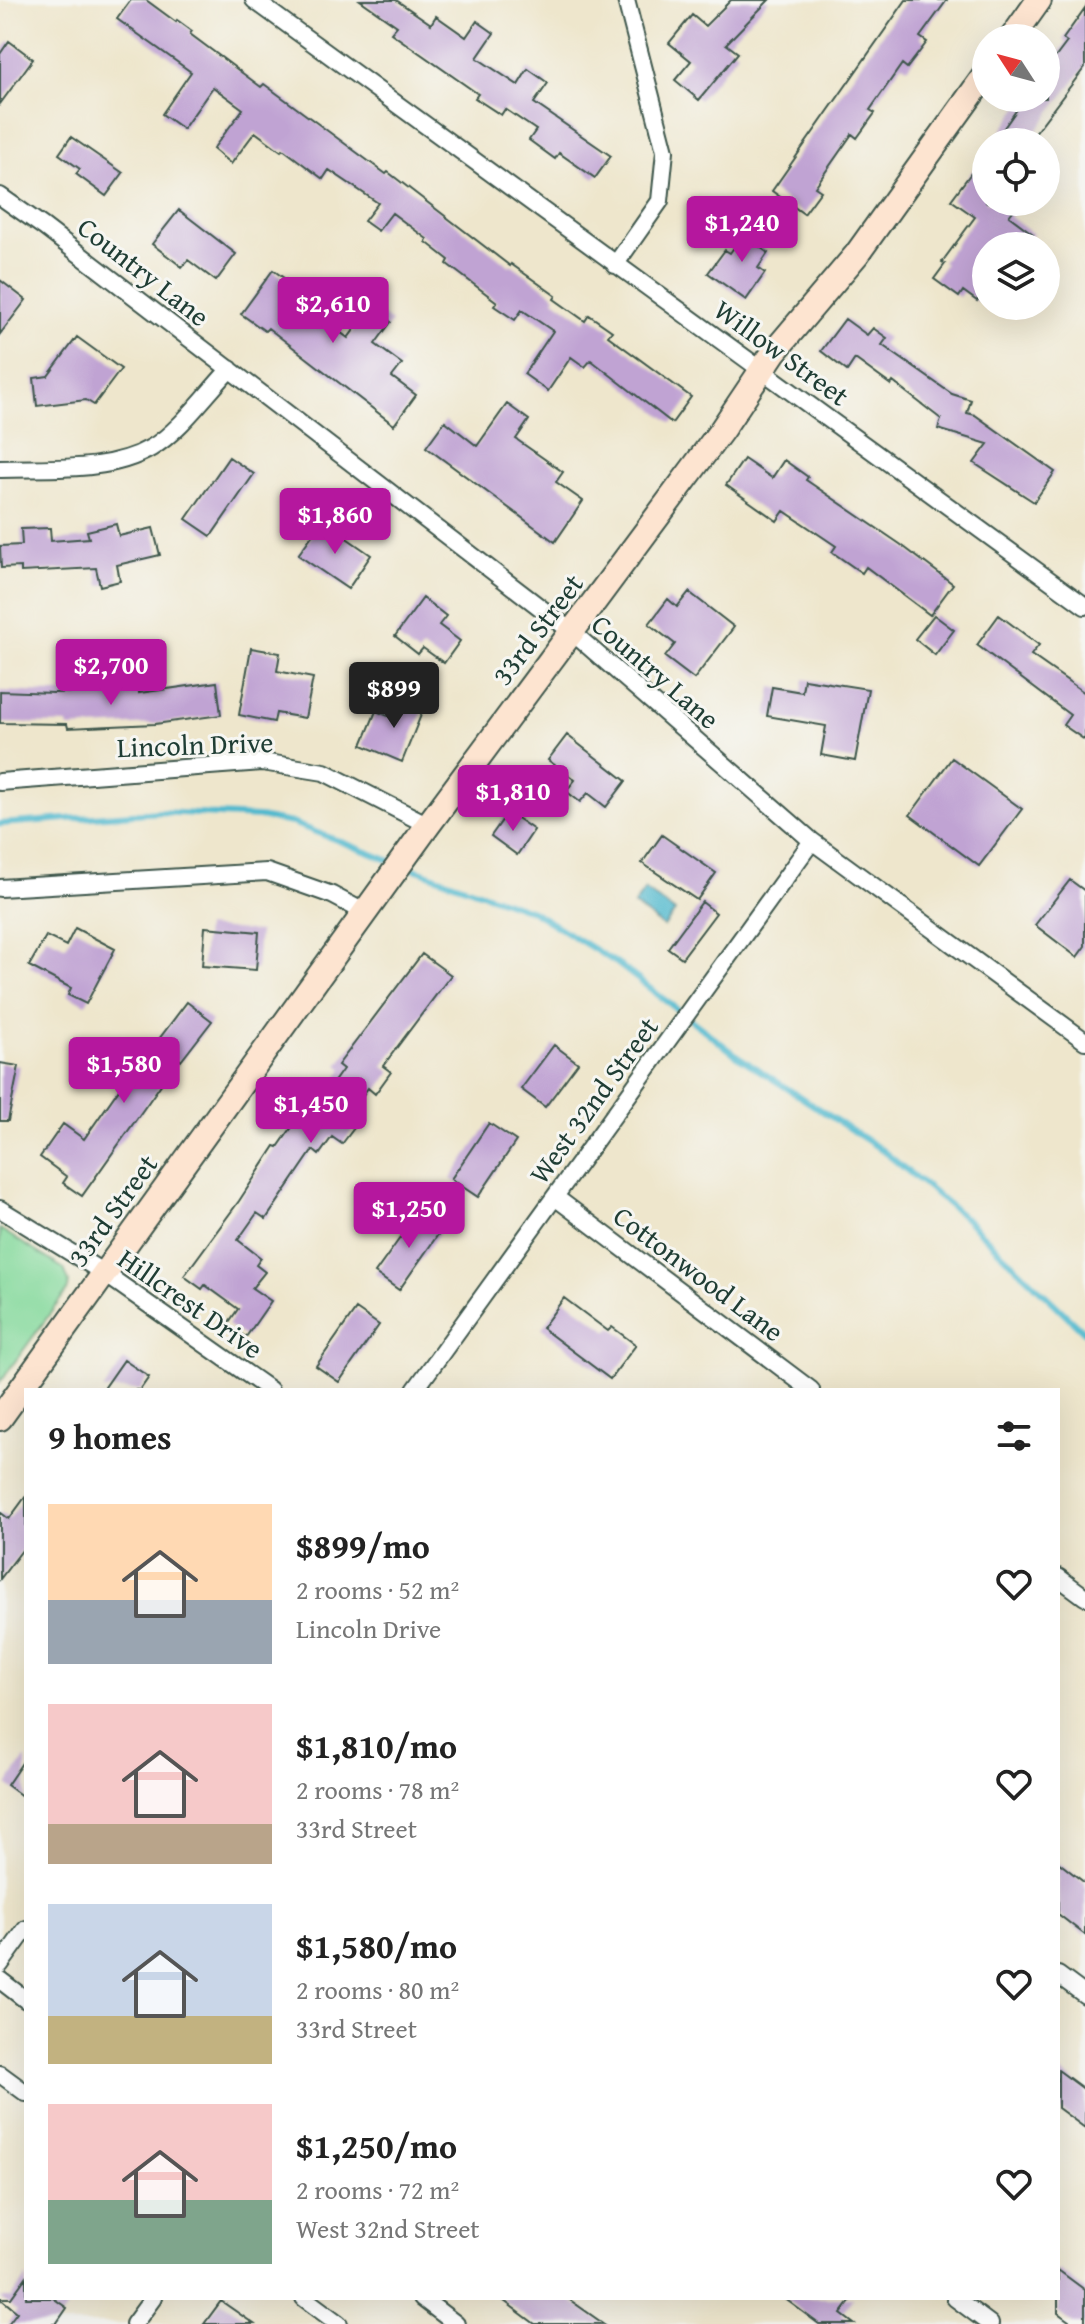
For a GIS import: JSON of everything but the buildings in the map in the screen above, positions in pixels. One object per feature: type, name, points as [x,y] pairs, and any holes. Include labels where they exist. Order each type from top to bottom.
[{"type":"street","name":"Willow Street","points":[[254,0],[1085,606]]},
{"type":"street","points":[[615,265],[660,201],[665,151],[626,0]]},
{"type":"street","points":[[1022,24],[1039,0]]},
{"type":"street","name":"33rd Street","points":[[0,1418],[422,834],[721,431],[774,352],[857,254],[972,94]]},
{"type":"street","name":"Country Lane","points":[[0,196],[572,632],[812,841],[1085,1041]]},
{"type":"street","points":[[0,469],[113,463],[153,447],[230,369]]},
{"type":"street","name":"Lincoln Drive","points":[[0,782],[262,762],[324,772],[422,834]]},
{"type":"street","name":"West 32nd Street","points":[[416,1388],[812,841]]},
{"type":"street","points":[[0,888],[267,872],[332,895],[366,913]]},
{"type":"street","name":"Cottonwood Lane","points":[[555,1197],[808,1388]]},
{"type":"street","name":"Hillcrest Drive","points":[[0,1209],[104,1273],[267,1388]]},
{"type":"street","points":[[1060,1578],[1085,1597]]},
{"type":"street","points":[[0,1965],[24,1932]]},
{"type":"street","points":[[1060,1976],[1085,1995]]},
{"type":"street","points":[[0,1980],[24,1998]]},
{"type":"street","points":[[0,2074],[24,2092]]},
{"type":"street","points":[[134,2324],[152,2300]]},
{"type":"street","points":[[307,2300],[339,2324]]},
{"type":"street","points":[[425,2300],[456,2324]]},
{"type":"street","points":[[958,2300],[990,2324]]},
{"type":"green space","points":[[0,1229],[64,1269],[69,1282],[68,1289],[0,1382]]},
{"type":"water","points":[[645,890],[675,912],[664,927],[634,905]]},
{"type":"waterway","points":[[0,824],[159,812],[259,817],[292,823],[396,863]]},
{"type":"waterway","points":[[406,866],[532,911],[618,964],[739,1057],[882,1150],[966,1219],[1085,1333]]}]
